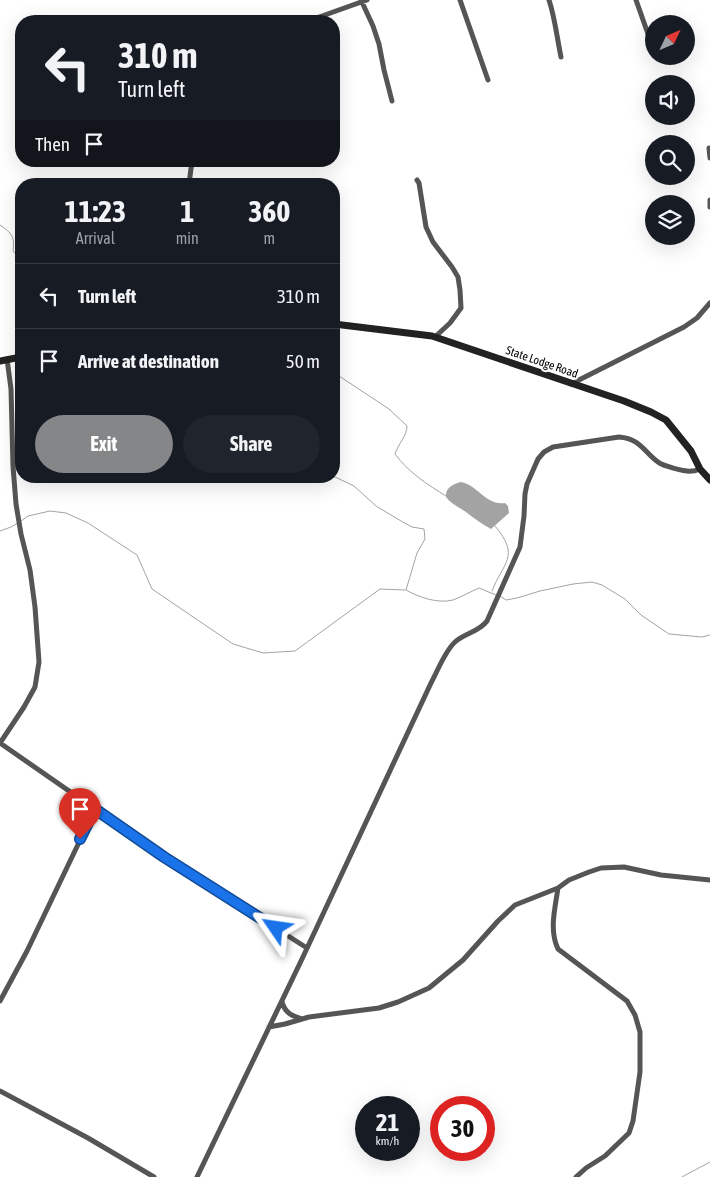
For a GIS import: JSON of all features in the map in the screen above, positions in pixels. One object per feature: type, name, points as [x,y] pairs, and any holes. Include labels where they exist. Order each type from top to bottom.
[{"type":"street","points":[[460,0],[488,80]]},
{"type":"street","points":[[549,0],[562,57]]},
{"type":"street","points":[[636,0],[645,26]]},
{"type":"street","points":[[324,15],[363,1],[379,44],[392,102]]},
{"type":"street","points":[[709,148],[710,158]]},
{"type":"street","points":[[417,180],[426,227],[433,242],[458,277],[460,290],[461,308],[450,323],[435,337]]},
{"type":"street","points":[[710,200],[710,207]]},
{"type":"street","points":[[571,384],[684,327],[697,318],[710,303]]},
{"type":"street","name":"State Lodge Road","points":[[340,325],[435,337],[624,401],[651,412],[666,420],[692,451],[700,469],[710,480]]},
{"type":"street","points":[[3,360],[11,389],[16,504],[30,570],[39,644],[39,662],[35,688],[0,743],[164,857],[307,948]]},
{"type":"street","points":[[197,1177],[450,646],[456,640],[484,625],[494,605],[520,547],[525,494],[536,462],[547,450],[553,447],[607,438],[625,438],[634,440],[663,465],[687,471],[700,469]]},
{"type":"street","points":[[0,1001],[27,951],[95,809]]},
{"type":"street","points":[[270,1027],[309,1017],[378,1008],[398,1002],[429,988],[463,960],[498,920],[515,905],[558,888],[569,880],[595,870],[613,867],[630,868],[671,877],[710,880]]},
{"type":"street","points":[[558,888],[553,930],[554,940],[558,949],[626,1001],[635,1015],[640,1032],[640,1072],[633,1121],[629,1133],[605,1156],[576,1177]]},
{"type":"street","points":[[282,1001],[286,1011],[302,1019]]},
{"type":"street","points":[[0,1092],[88,1138],[154,1177]]},
{"type":"shaded area","points":[[461,482],[492,501],[505,503],[508,506],[509,513],[491,529],[453,504],[446,497],[450,487]]},
{"type":"waterway","points":[[0,225],[12,236],[14,242],[13,251],[15,253]]},
{"type":"waterway","points":[[340,377],[389,409],[407,426],[406,433],[395,454],[400,461],[425,483],[446,496]]},
{"type":"waterway","points":[[340,479],[354,486],[376,506],[401,521],[412,527],[424,529],[425,539],[417,553],[406,590],[422,597],[441,601],[453,600],[479,588],[496,595]]},
{"type":"waterway","points":[[21,521],[28,516],[50,511],[66,513],[88,523],[137,555],[152,589],[233,644],[263,653],[295,651],[380,589],[405,590]]},
{"type":"waterway","points":[[0,531],[18,523]]},
{"type":"waterway","points":[[492,591],[505,566],[508,553],[507,545],[495,526]]},
{"type":"waterway","points":[[500,596],[506,600],[573,584],[592,582],[602,585],[625,599],[641,615],[669,634],[702,637],[710,635]]},
{"type":"waterway","points":[[682,1177],[710,1162]]},
{"type":"route","points":[[80,839],[95,809],[164,857],[276,928]]}]
